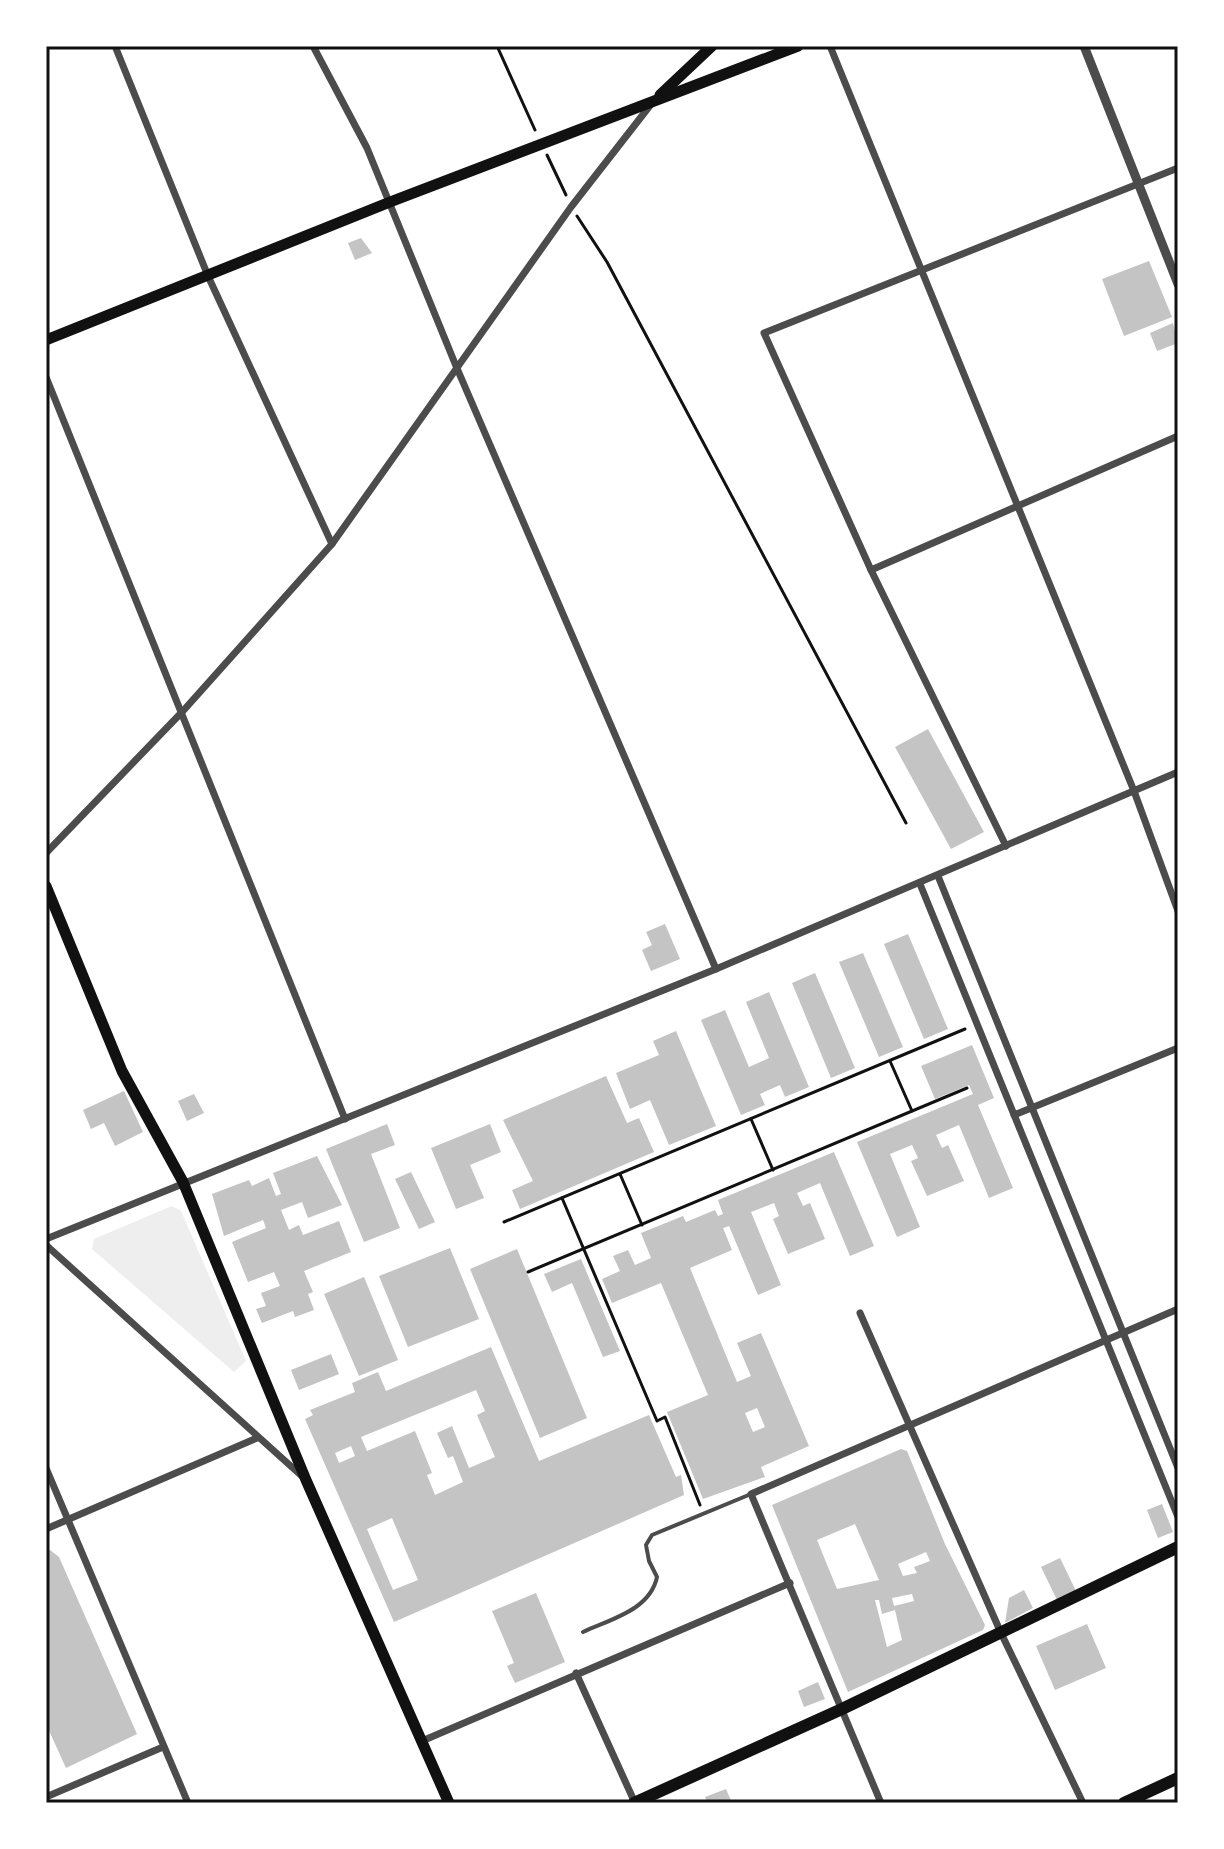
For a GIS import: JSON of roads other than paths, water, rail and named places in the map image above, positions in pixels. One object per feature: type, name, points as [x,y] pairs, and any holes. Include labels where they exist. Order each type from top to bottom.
[{"type":"main road","points":[[656,98],[712,46]]},
{"type":"main road","points":[[46,340],[656,98],[798,46]]},
{"type":"main road","points":[[46,886],[122,1071],[183,1182],[306,1480],[449,1803]]},
{"type":"main road","points":[[635,1803],[842,1709],[1178,1547]]},
{"type":"main road","points":[[1124,1803],[1178,1778]]},
{"type":"street","points":[[115,46],[208,276],[332,544]]},
{"type":"street","points":[[313,46],[339,90],[390,202],[456,366],[716,969]]},
{"type":"street","points":[[830,46],[1134,791],[1178,911]]},
{"type":"street","points":[[1084,46],[1178,284]]},
{"type":"street","points":[[46,853],[183,711],[332,544],[571,207],[656,98]]},
{"type":"street","points":[[1006,846],[871,570],[764,333],[1178,168]]},
{"type":"street","points":[[46,377],[345,1119]]},
{"type":"street","points":[[871,570],[1178,436]]},
{"type":"street","points":[[306,1480],[46,1242],[183,1182],[716,969],[1178,772]]},
{"type":"street","points":[[938,876],[1178,1468]]},
{"type":"street","points":[[920,884],[1178,1517]]},
{"type":"street","points":[[1014,1115],[1178,1048]]},
{"type":"street","points":[[881,1803],[751,1494],[1178,1309]]},
{"type":"street","points":[[860,1313],[1001,1633],[1083,1803]]},
{"type":"street","points":[[46,1529],[257,1438]]},
{"type":"street","points":[[46,1468],[188,1803]]},
{"type":"street","points":[[422,1741],[790,1583]]},
{"type":"street","points":[[576,1673],[635,1803]]},
{"type":"street","points":[[46,1797],[163,1747]]},
{"type":"lane","points":[[583,1632],[639,1606],[650,1596],[657,1577],[646,1545],[652,1535],[751,1494]]}]
